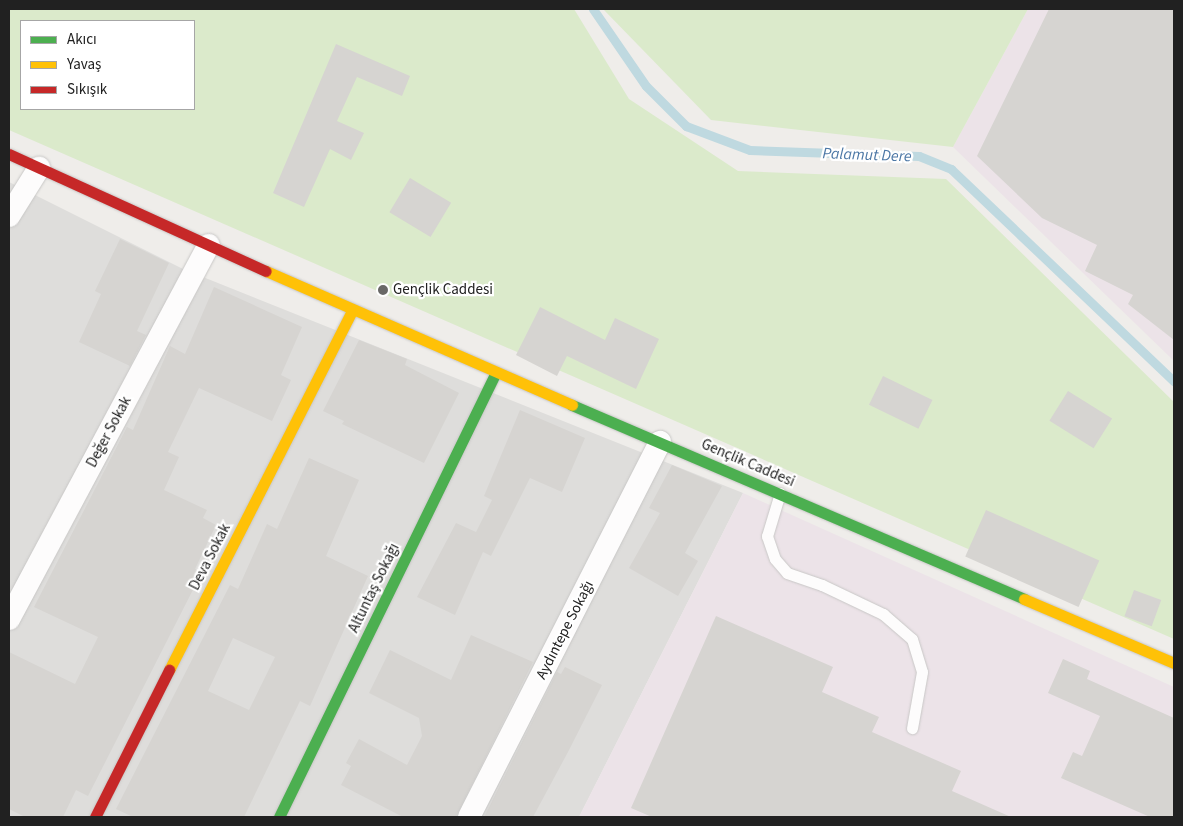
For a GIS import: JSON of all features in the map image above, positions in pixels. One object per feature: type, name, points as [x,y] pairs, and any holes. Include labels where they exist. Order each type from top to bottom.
[{"type":"main road","name":"Gençlik Caddesi","points":[[9,154],[352,311],[1174,663]]},
{"type":"main road","name":"Deva Sokak","points":[[95,817],[352,311]]},
{"type":"main road","name":"Altuntaş Sokağı","points":[[279,817],[496,372]]},
{"type":"street","points":[[9,216],[39,168]]},
{"type":"street","name":"Değer Sokak","points":[[9,619],[209,245]]},
{"type":"street","name":"Aydıntepe Sokağı","points":[[468,817],[660,442]]},
{"type":"lane","points":[[780,493],[767,536],[775,558],[787,573],[822,585],[883,614],[912,639],[922,672],[912,728]]},
{"type":"shaded area","points":[[1028,9],[1174,9],[1174,361],[953,147]]},
{"type":"shaded area","points":[[9,182],[183,269],[743,493],[579,817],[9,817]]},
{"type":"shaded area","points":[[743,493],[1174,687],[1174,817],[579,817]]},
{"type":"green space","points":[[9,9],[574,9],[629,99],[738,171],[946,179],[1174,402],[1174,639],[9,130]]},
{"type":"green space","points":[[603,9],[1028,9],[953,147],[711,120]]},
{"type":"building","points":[[1049,9],[1174,9],[1174,340],[1128,304],[1133,295],[1085,271],[1097,245],[1042,218],[977,156]]},
{"type":"building","points":[[336,44],[410,76],[402,96],[357,77],[337,121],[364,133],[351,160],[330,149],[304,207],[273,193]]},
{"type":"building","points":[[410,178],[451,203],[431,237],[389,212]]},
{"type":"building","points":[[120,239],[169,263],[137,331],[146,335],[130,366],[79,342],[101,294],[95,291]]},
{"type":"building","points":[[214,287],[302,327],[281,375],[291,380],[272,421],[199,388],[168,452],[179,457],[164,490],[207,510],[203,518],[216,525],[195,569],[202,572],[88,796],[76,790],[63,817],[25,817],[9,809],[9,652],[75,684],[98,637],[34,607],[127,427],[133,430],[170,346],[185,354]]},
{"type":"building","points":[[540,307],[605,340],[615,318],[659,339],[636,389],[567,356],[557,376],[516,355]]},
{"type":"building","points":[[359,340],[407,359],[405,365],[459,393],[424,463],[342,424],[344,421],[323,411]]},
{"type":"building","points":[[883,376],[932,400],[918,429],[869,405]]},
{"type":"building","points":[[1068,391],[1112,419],[1094,448],[1049,421]]},
{"type":"building","points":[[520,410],[585,438],[562,492],[530,478],[491,556],[483,552],[455,615],[417,597],[456,523],[476,532],[492,500],[484,496]]},
{"type":"building","points":[[309,458],[359,480],[326,556],[368,576],[310,706],[300,701],[244,817],[133,817],[116,809],[230,585],[238,589],[267,524],[277,529]],"holes":[[[233,638],[275,657],[249,710],[208,691]]]},
{"type":"building","points":[[672,465],[722,486],[685,553],[698,561],[678,596],[629,568],[660,513],[649,508]]},
{"type":"building","points":[[986,510],[1099,560],[1079,607],[965,557]]},
{"type":"building","points":[[1134,590],[1161,600],[1152,626],[1124,616]]},
{"type":"building","points":[[716,616],[833,667],[822,692],[879,717],[872,732],[961,771],[952,791],[1011,817],[652,817],[631,808]]},
{"type":"building","points":[[471,635],[533,662],[456,817],[403,817],[341,785],[351,766],[346,763],[359,739],[407,765],[422,736],[419,718],[369,693],[390,650],[451,680]]},
{"type":"building","points":[[1063,659],[1090,671],[1087,679],[1174,718],[1174,817],[1150,817],[1061,778],[1073,752],[1082,756],[1100,716],[1048,693]]},
{"type":"building","points":[[565,667],[602,685],[533,817],[484,817],[557,672],[561,674]]},
{"type":"waterway","name":"Palamut Dere","points":[[593,9],[646,86],[686,126],[750,150],[919,156],[951,169],[1174,381]]},
{"type":"traffic: fast","points":[[279,817],[496,372]]},
{"type":"traffic: fast","points":[[572,405],[1024,599]]},
{"type":"traffic: slow","points":[[266,271],[572,405]]},
{"type":"traffic: slow","points":[[169,670],[352,311]]},
{"type":"traffic: slow","points":[[1024,599],[1174,663]]},
{"type":"traffic: jam","points":[[9,154],[266,271]]},
{"type":"traffic: jam","points":[[95,817],[169,670]]},
{"type":"place","name":"Gençlik Caddesi","points":[[383,290]]}]
